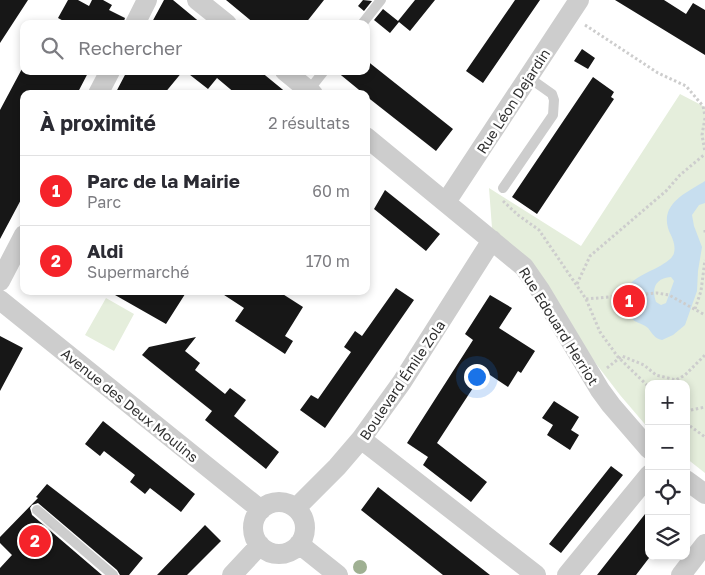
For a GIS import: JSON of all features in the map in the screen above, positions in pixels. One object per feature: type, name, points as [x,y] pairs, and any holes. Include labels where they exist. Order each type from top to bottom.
[{"type":"street","points":[[136,20],[147,0]]},
{"type":"street","points":[[197,0],[222,20]]},
{"type":"street","name":"Rue Léon Dejardin","points":[[446,202],[579,0]]},
{"type":"street","points":[[100,90],[108,75]]},
{"type":"street","points":[[291,75],[309,90]]},
{"type":"street","name":"Rue Edouard Herriot","points":[[370,140],[517,260],[530,275],[611,405],[645,444]]},
{"type":"street","name":"Boulevard Émile Zola","points":[[296,508],[337,467],[361,439],[402,382],[492,240]]},
{"type":"street","points":[[0,281],[20,243]]},
{"type":"street","name":"Avenue des Deux Moulins","points":[[0,300],[260,510]]},
{"type":"street","points":[[361,439],[536,575]]},
{"type":"street","points":[[567,575],[645,480]]},
{"type":"street","points":[[690,483],[705,494]]},
{"type":"street","points":[[280,502],[296,508],[304,519],[305,528],[299,544],[288,552],[280,554],[267,551],[255,538],[253,529],[254,521],[260,510],[272,503],[280,502]]},
{"type":"street","points":[[299,544],[338,575]]},
{"type":"street","points":[[681,575],[705,544]]},
{"type":"street","points":[[232,575],[260,545]]},
{"type":"lane","points":[[365,20],[381,0]]},
{"type":"lane","points":[[312,90],[322,75]]},
{"type":"lane","points":[[503,188],[553,115],[554,100],[552,94],[528,77]]},
{"type":"lane","points":[[37,510],[113,575]]},
{"type":"path","points":[[577,285],[590,256],[666,191],[680,175],[705,153],[702,135],[705,117],[703,106],[686,86],[658,73],[581,23]]},
{"type":"path","points":[[503,188],[502,199],[518,215],[539,230],[586,299],[600,332],[620,359],[645,383]]},
{"type":"path","points":[[705,230],[705,235]]},
{"type":"path","points":[[693,308],[701,291],[705,260]]},
{"type":"path","points":[[586,299],[657,293],[666,294],[705,314]]},
{"type":"path","points":[[593,378],[622,356],[633,360],[656,374],[676,380],[685,376],[705,355]]},
{"type":"path","points":[[690,410],[705,407]]},
{"type":"path","points":[[689,425],[705,437]]},
{"type":"green space","points":[[680,94],[705,107],[705,473],[690,461],[690,380],[645,380],[645,424],[620,395],[492,228],[489,188],[581,246]]},
{"type":"green space","points":[[106,298],[134,314],[114,351],[85,335]]},
{"type":"water","points":[[705,181],[705,203],[699,205],[692,215],[702,247],[697,291],[685,325],[673,335],[662,340],[655,337],[646,327],[636,322],[629,315],[626,306],[628,287],[635,279],[672,257],[674,247],[667,222],[671,206],[676,200]],"holes":[[[671,277],[674,281],[666,303],[661,305],[656,302],[654,292],[658,282]]]},
{"type":"building","points":[[0,0],[28,0],[0,43]]},
{"type":"building","points":[[68,0],[78,0],[89,6],[92,0],[103,0],[112,5],[109,10],[125,18],[124,20],[62,20],[58,18]]},
{"type":"building","points":[[164,0],[173,0],[197,20],[153,20]]},
{"type":"building","points":[[226,0],[324,0],[308,20],[250,20]]},
{"type":"building","points":[[363,0],[372,1],[364,11],[358,6]]},
{"type":"building","points":[[415,0],[435,0],[410,31],[399,22],[390,33],[374,20],[383,9],[398,21]]},
{"type":"building","points":[[515,0],[540,0],[483,83],[466,71]]},
{"type":"building","points":[[615,0],[664,0],[686,14],[693,3],[705,10],[705,55]]},
{"type":"building","points":[[582,49],[595,58],[588,69],[574,61]]},
{"type":"building","points":[[370,63],[453,129],[436,151],[370,99],[370,90],[359,90],[341,75],[370,75]]},
{"type":"building","points":[[20,72],[20,75],[87,75],[79,90],[20,90],[20,202],[0,239],[0,110]]},
{"type":"building","points":[[125,75],[180,75],[167,90],[117,90]]},
{"type":"building","points":[[190,75],[265,75],[283,90],[231,90],[217,78],[208,89]]},
{"type":"building","points":[[593,77],[614,92],[611,97],[614,99],[537,214],[512,197]]},
{"type":"building","points":[[385,190],[440,234],[426,251],[374,209]]},
{"type":"building","points":[[396,288],[414,300],[325,428],[300,410],[311,395],[318,399],[351,352],[344,347],[355,331],[362,336]]},
{"type":"building","points":[[115,295],[184,295],[166,324]]},
{"type":"building","points":[[224,295],[284,295],[303,307],[285,336],[293,341],[285,354],[235,321],[244,308]]},
{"type":"building","points":[[490,295],[512,308],[499,328],[535,351],[521,373],[518,371],[508,387],[484,371],[437,443],[487,482],[471,502],[423,465],[428,457],[407,443],[473,340],[465,334]]},
{"type":"building","points":[[0,336],[23,348],[0,391]]},
{"type":"building","points":[[196,337],[185,351],[200,363],[195,370],[225,394],[230,388],[246,400],[234,416],[279,452],[266,469],[205,420],[212,411],[142,355],[149,347]]},
{"type":"building","points":[[554,401],[579,417],[571,430],[579,435],[570,450],[547,435],[553,425],[542,418]]},
{"type":"building","points":[[103,421],[195,494],[181,512],[150,488],[145,494],[130,482],[135,475],[104,451],[100,456],[85,444]]},
{"type":"building","points":[[611,466],[623,475],[561,553],[549,544]]},
{"type":"building","points":[[47,484],[143,558],[129,575],[120,575],[117,570],[38,503],[30,508],[32,515],[102,575],[0,575],[0,568],[12,555],[0,543],[0,537],[38,498],[36,497]]},
{"type":"building","points":[[378,487],[490,575],[443,575],[361,510]]},
{"type":"building","points":[[645,514],[645,560],[647,560],[636,575],[597,575]]},
{"type":"building","points":[[205,525],[221,541],[187,575],[157,575]]},
{"type":"place","name":"Parc de la Mairie","points":[[629,301]]},
{"type":"place","name":"Aldi","points":[[35,541]]}]
